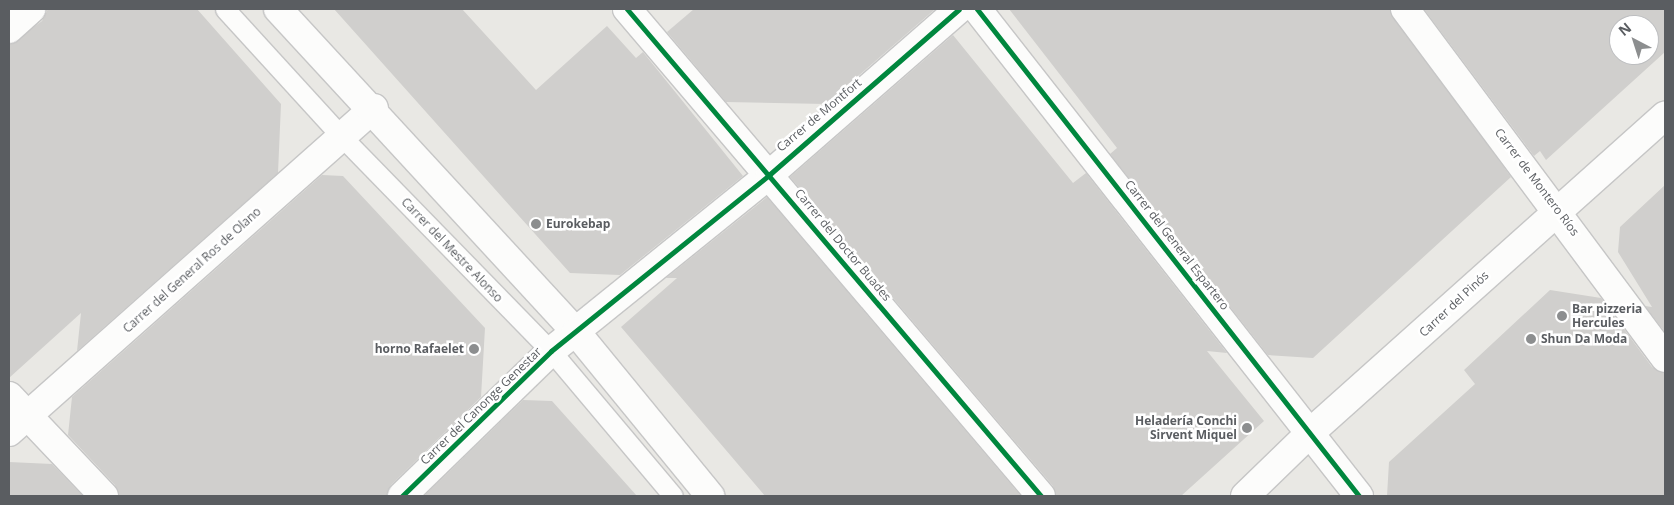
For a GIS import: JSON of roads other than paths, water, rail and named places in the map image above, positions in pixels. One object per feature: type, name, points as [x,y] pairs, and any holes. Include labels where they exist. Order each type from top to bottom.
[{"type":"street","points":[[9,29],[31,9]]},
{"type":"street","points":[[278,9],[374,108],[576,332],[710,496]]},
{"type":"street","name":"Carrer del Doctor Buades","points":[[628,9],[770,174],[1041,496]]},
{"type":"street","name":"Carrer de Montfort","points":[[576,332],[770,174],[959,9]]},
{"type":"street","name":"Carrer del General Espartero","points":[[977,9],[1311,432],[1359,496]]},
{"type":"street","name":"Carrer de Montero Ríos","points":[[1406,9],[1557,209],[1665,358]]},
{"type":"street","name":"Carrer del General Ros de Olano","points":[[18,424],[374,108]]},
{"type":"street","name":"Carrer del Pinós","points":[[1245,496],[1311,432],[1557,209],[1665,115]]},
{"type":"street","name":"Carrer del Canonge Genestar","points":[[402,496],[551,351],[576,332]]},
{"type":"street","points":[[9,396],[18,424],[104,496]]},
{"type":"lane","name":"Carrer del Mestre Alonso","points":[[224,9],[342,137],[551,351],[672,496]]},
{"type":"place","name":"Eurokebap","points":[[536,224]]},
{"type":"place","name":"Bar pizzeria Hercules","points":[[1562,316]]},
{"type":"place","name":"Shun Da Moda","points":[[1531,339]]},
{"type":"place","name":"horno Rafaelet","points":[[474,349]]},
{"type":"place","name":"Heladería Conchi Sirvent Miquel","points":[[1247,428]]}]
